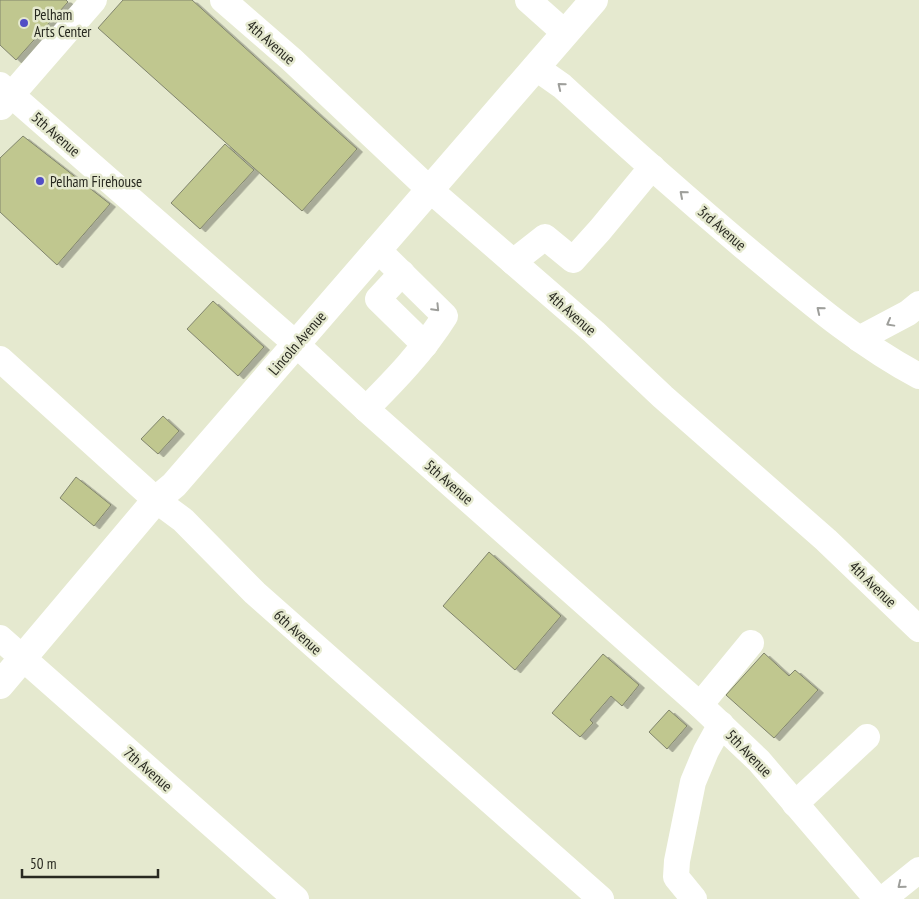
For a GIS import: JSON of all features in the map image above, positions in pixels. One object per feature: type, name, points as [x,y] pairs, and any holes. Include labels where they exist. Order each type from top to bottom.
[{"type":"main road","name":"Lincoln Avenue","points":[[0,685],[156,500],[174,485],[428,189],[594,0]]},
{"type":"street","points":[[4,96],[94,0]]},
{"type":"street","name":"4th Avenue","points":[[223,0],[291,59],[428,189],[594,332],[662,397],[826,540],[919,629]]},
{"type":"street","points":[[528,0],[565,33]]},
{"type":"street","name":"3rd Avenue","points":[[536,67],[562,86],[724,231],[828,316],[899,366],[919,376]]},
{"type":"street","name":"5th Avenue","points":[[4,96],[296,344],[366,409],[721,724],[758,761],[877,899]]},
{"type":"street","points":[[513,262],[544,237],[573,260],[652,167]]},
{"type":"street","points":[[366,409],[394,381],[425,345],[444,316],[377,249]]},
{"type":"street","points":[[402,273],[378,299],[425,345]]},
{"type":"street","points":[[860,340],[908,313],[919,304]]},
{"type":"street","name":"6th Avenue","points":[[0,359],[156,500],[183,520],[255,593],[601,899]]},
{"type":"street","name":"7th Avenue","points":[[0,638],[296,899]]},
{"type":"street","points":[[700,705],[752,644]]},
{"type":"street","points":[[694,899],[676,877],[677,861],[693,782],[706,751],[721,724]]},
{"type":"street","points":[[795,804],[867,737]]},
{"type":"street","points":[[883,899],[919,870]]},
{"type":"building","name":"Pelham Arts Center","points":[[0,0],[66,0],[68,2],[16,60],[0,45]]},
{"type":"building","points":[[123,0],[192,0],[357,149],[302,211],[98,28]]},
{"type":"building","name":"Pelham Firehouse","points":[[23,136],[110,204],[57,265],[0,212],[0,158]]},
{"type":"building","points":[[225,144],[254,170],[200,229],[171,203]]},
{"type":"building","points":[[213,301],[264,347],[238,376],[187,329]]},
{"type":"building","points":[[163,416],[179,431],[158,454],[141,439]]},
{"type":"building","points":[[76,477],[111,505],[94,526],[60,498]]},
{"type":"building","points":[[489,552],[561,616],[515,670],[443,606]]},
{"type":"building","points":[[764,653],[789,676],[795,670],[818,690],[774,738],[726,695]]},
{"type":"building","points":[[603,654],[639,685],[622,706],[611,696],[590,720],[593,723],[580,737],[552,713]]},
{"type":"building","points":[[669,710],[687,726],[667,749],[649,732]]},
{"type":"place","name":"Pelham Arts Center","points":[[24,23]]},
{"type":"place","name":"Pelham Firehouse","points":[[40,181]]}]
